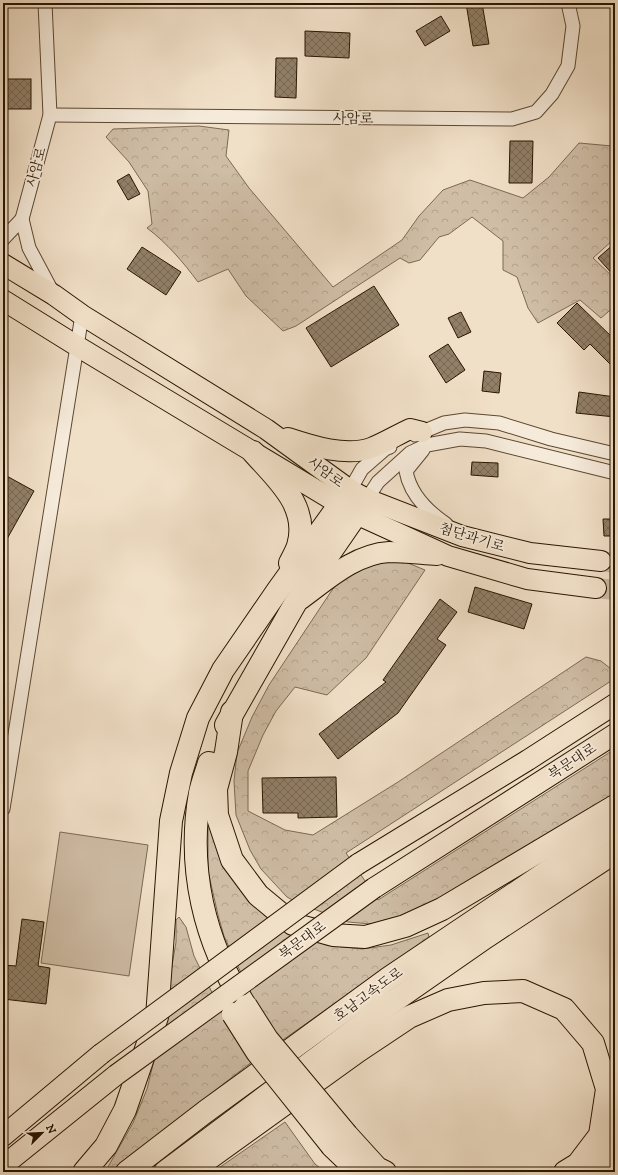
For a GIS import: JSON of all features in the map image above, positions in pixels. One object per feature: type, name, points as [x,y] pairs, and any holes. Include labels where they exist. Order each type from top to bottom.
[{"type":"highway","points":[[253,452],[285,488],[298,510],[300,522],[298,545],[278,590]]},
{"type":"highway","points":[[84,1172],[106,1146],[125,1110],[157,1017],[171,821],[181,773],[198,718],[223,670],[278,590],[353,502]]},
{"type":"highway","points":[[240,1010],[234,989],[216,950],[205,921],[198,883],[195,838],[201,792],[212,750],[232,712],[353,502]]},
{"type":"highway","points":[[232,712],[226,752],[216,789],[217,815],[232,860],[258,896],[293,924],[333,935],[365,937],[405,926],[442,910],[615,806]]},
{"type":"highway","points":[[181,773],[182,868],[194,934],[203,957],[240,1010],[267,1039],[340,1141],[359,1172]]},
{"type":"highway","name":"호남고속도로","points":[[126,1172],[205,1112],[389,978],[615,826]]},
{"type":"highway","name":"호남고속도로","points":[[165,1172],[381,1010],[486,937],[615,852]]},
{"type":"highway","points":[[190,1172],[409,1017],[448,1000],[484,993],[523,992],[564,1009],[584,1031],[593,1043],[607,1089],[600,1135],[578,1164],[565,1172]]},
{"type":"highway","points":[[340,1141],[377,1168],[385,1172]]},
{"type":"highway","points":[[595,1172],[615,1145]]},
{"type":"main road","name":"사암로","points":[[3,264],[54,295],[82,315],[266,429],[353,502]]},
{"type":"main road","name":"사암로","points":[[3,300],[253,452],[353,502],[448,556]]},
{"type":"main road","points":[[266,429],[316,447],[345,451],[370,448],[410,429],[424,439]]},
{"type":"main road","name":"첨단과기로","points":[[353,502],[462,536],[530,553],[601,561]]},
{"type":"main road","points":[[296,602],[340,570],[365,557],[388,552],[448,556]]},
{"type":"main road","name":"첨단과기로","points":[[448,556],[527,579],[596,588]]},
{"type":"main road","name":"북문대로","points":[[3,1136],[101,1054],[358,864],[528,760],[615,704]]},
{"type":"main road","name":"북문대로","points":[[3,1166],[116,1075],[374,888],[615,734]]},
{"type":"street","name":"사암로","points":[[3,239],[22,219],[50,115],[45,3]]},
{"type":"street","name":"사암로","points":[[50,115],[512,119],[536,112],[552,94],[568,66],[573,26],[568,3]]},
{"type":"street","name":"사암로","points":[[22,219],[29,248],[54,295]]},
{"type":"street","points":[[3,809],[82,315]]},
{"type":"street","name":"사암로","points":[[353,502],[378,482],[424,439],[444,423],[465,420],[499,423],[551,439],[615,454]]},
{"type":"street","name":"사암로","points":[[424,439],[406,471],[408,481],[413,492],[422,503],[437,518],[462,536]]},
{"type":"street","name":"사암로","points":[[353,502],[362,469],[385,449],[424,439],[486,441],[615,473]]},
{"type":"green space","points":[[199,126],[229,130],[226,156],[249,188],[333,287],[402,240],[419,216],[443,190],[470,180],[523,198],[549,177],[579,143],[612,146],[615,143],[615,240],[613,240],[593,258],[615,279],[615,306],[601,318],[580,300],[538,323],[528,308],[517,277],[503,270],[503,241],[472,217],[449,234],[439,237],[420,260],[409,263],[400,258],[296,326],[283,331],[246,296],[228,269],[198,282],[174,253],[147,228],[152,224],[148,191],[129,162],[106,137],[113,129]]},
{"type":"green space","points":[[393,557],[425,570],[366,658],[327,695],[295,687],[276,711],[263,735],[248,771],[248,811],[285,830],[313,835],[398,782],[586,657],[601,661],[611,669],[611,681],[346,853],[378,900],[615,749],[615,795],[432,905],[396,920],[371,924],[348,922],[298,903],[287,897],[261,869],[250,850],[236,815],[234,781],[237,753],[252,717],[269,685],[340,578],[354,567]]},
{"type":"green space","points":[[213,822],[299,934],[326,945],[362,949],[391,945],[428,933],[429,937],[253,1061],[110,1172],[105,1172],[133,1123],[147,1089],[160,1036],[176,942],[176,920],[179,917],[186,927],[194,956],[230,1029],[253,999],[224,936],[208,871],[208,824]]},
{"type":"green space","points":[[60,832],[148,845],[129,976],[41,963]]},
{"type":"green space","points":[[285,1122],[315,1164],[325,1172],[213,1172]]},
{"type":"building","points":[[466,3],[482,3],[489,44],[473,46]]},
{"type":"building","points":[[441,16],[450,31],[425,46],[416,31]]},
{"type":"building","points":[[305,31],[350,33],[349,58],[305,56]]},
{"type":"building","points":[[276,58],[297,58],[296,98],[275,97]]},
{"type":"building","points":[[3,79],[31,79],[31,109],[3,109]]},
{"type":"building","points":[[510,141],[533,141],[532,183],[509,183]]},
{"type":"building","points":[[129,174],[140,194],[128,200],[117,181]]},
{"type":"building","points":[[615,243],[615,277],[598,258]]},
{"type":"building","points":[[142,247],[181,272],[166,295],[127,269]]},
{"type":"building","points":[[374,286],[399,325],[331,367],[306,328]]},
{"type":"building","points":[[577,303],[615,340],[615,369],[590,344],[584,350],[557,323]]},
{"type":"building","points":[[461,312],[471,332],[458,338],[448,318]]},
{"type":"building","points":[[448,344],[465,370],[446,383],[429,356]]},
{"type":"building","points":[[484,371],[501,373],[499,393],[482,391]]},
{"type":"building","points":[[579,392],[615,397],[615,417],[576,413]]},
{"type":"building","points":[[472,462],[498,463],[498,477],[471,475]]},
{"type":"building","points":[[3,474],[34,491],[3,546]]},
{"type":"building","points":[[603,519],[615,519],[615,536],[604,536]]},
{"type":"building","points":[[475,587],[532,604],[524,629],[468,612]]},
{"type":"building","points":[[440,599],[457,612],[437,639],[446,645],[398,713],[338,759],[319,734],[386,682],[383,680]]},
{"type":"building","points":[[336,777],[337,817],[298,818],[298,813],[263,813],[262,778]]},
{"type":"building","points":[[22,919],[44,922],[38,966],[50,968],[46,1004],[3,999],[3,965],[16,966]]},
{"type":"tunnel","points":[[601,561],[615,563]]},
{"type":"tunnel","points":[[596,588],[615,590]]}]
